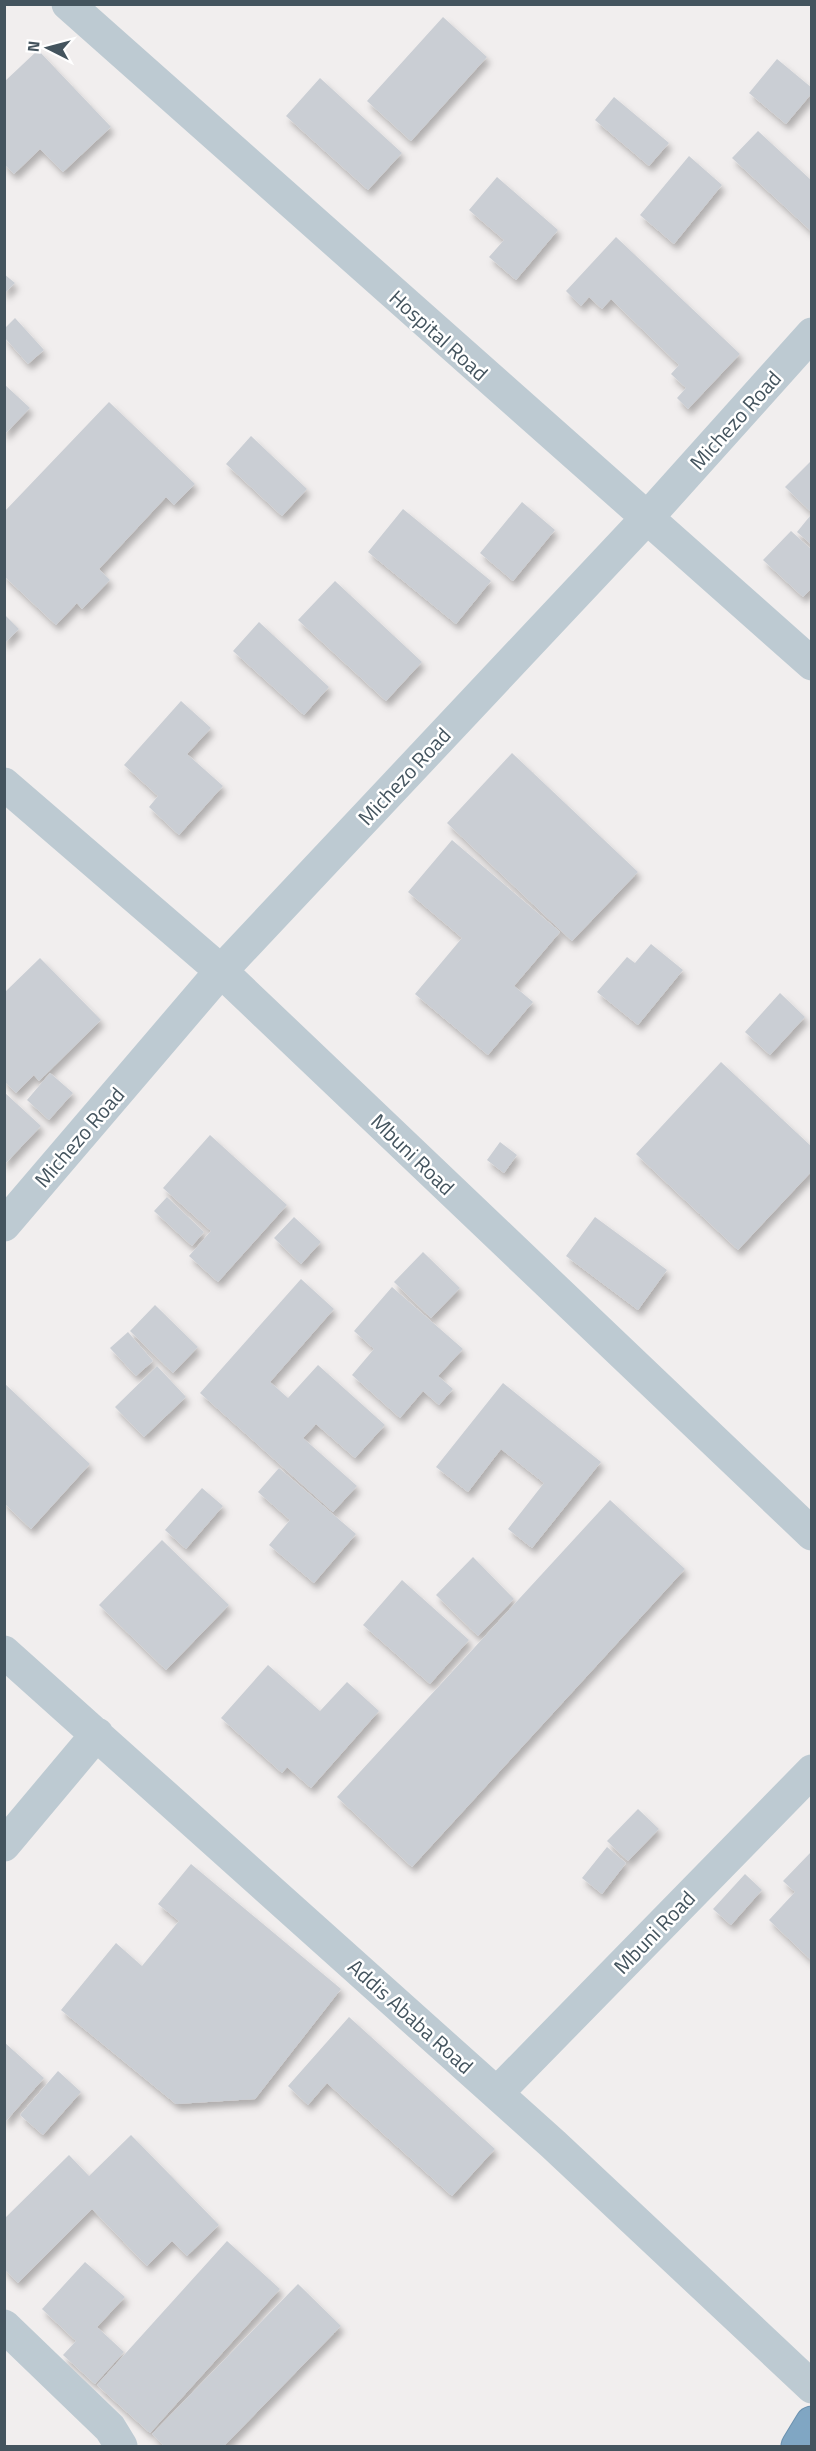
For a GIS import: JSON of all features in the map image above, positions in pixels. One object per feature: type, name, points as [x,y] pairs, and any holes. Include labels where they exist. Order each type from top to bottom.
[{"type":"highway","points":[[798,2446],[812,2423]]},
{"type":"street","name":"Hospital Road","points":[[68,4],[812,664]]},
{"type":"street","name":"Michezo Road","points":[[4,1225],[221,971],[646,519],[812,334]]},
{"type":"street","name":"Mbuni Road","points":[[4,784],[221,971],[812,1534]]},
{"type":"street","name":"Addis Ababa Road","points":[[4,1652],[497,2093],[812,2387]]},
{"type":"street","points":[[4,1845],[97,1734]]},
{"type":"street","name":"Mbuni Road","points":[[497,2093],[812,1771]]},
{"type":"street","points":[[4,2326],[110,2428],[121,2446]]},
{"type":"building","points":[[443,17],[487,57],[411,141],[367,101]]},
{"type":"building","points":[[38,50],[111,127],[63,172],[40,149],[14,174],[4,164],[4,82]]},
{"type":"building","points":[[777,59],[812,88],[812,93],[786,124],[749,93]]},
{"type":"building","points":[[320,78],[402,153],[368,190],[286,116]]},
{"type":"building","points":[[614,97],[669,143],[649,166],[595,120]]},
{"type":"building","points":[[758,131],[812,181],[812,232],[732,158]]},
{"type":"building","points":[[689,156],[722,185],[674,244],[640,215]]},
{"type":"building","points":[[497,177],[558,230],[516,280],[489,257],[504,240],[469,210]]},
{"type":"building","points":[[616,237],[740,354],[688,409],[677,398],[686,388],[671,374],[679,365],[611,299],[602,309],[589,297],[581,306],[566,291]]},
{"type":"building","points":[[4,274],[15,283],[4,294]]},
{"type":"building","points":[[15,318],[44,350],[28,364],[5,338],[5,328]]},
{"type":"building","points":[[4,384],[30,408],[4,435]]},
{"type":"building","points":[[109,402],[195,484],[174,505],[166,497],[99,569],[110,580],[82,609],[77,603],[56,625],[4,576],[4,512]]},
{"type":"building","points":[[251,436],[307,489],[282,516],[226,464]]},
{"type":"building","points":[[812,460],[812,513],[785,487]]},
{"type":"building","points":[[522,502],[555,530],[513,581],[480,553]]},
{"type":"building","points":[[403,509],[491,581],[456,624],[368,552]]},
{"type":"building","points":[[810,516],[812,518],[812,545],[797,532]]},
{"type":"building","points":[[791,531],[812,550],[812,588],[803,597],[763,560]]},
{"type":"building","points":[[335,581],[422,662],[386,701],[298,620]]},
{"type":"building","points":[[4,614],[19,629],[4,644]]},
{"type":"building","points":[[259,622],[329,687],[304,715],[233,651]]},
{"type":"building","points":[[181,701],[211,728],[187,754],[223,786],[179,835],[149,807],[158,796],[124,765]]},
{"type":"building","points":[[512,753],[638,872],[572,941],[447,823]]},
{"type":"building","points":[[452,840],[560,932],[514,986],[533,1002],[488,1055],[415,994],[462,938],[408,892]]},
{"type":"building","points":[[651,944],[683,970],[638,1025],[597,992],[627,957],[635,963]]},
{"type":"building","points":[[40,958],[101,1020],[39,1081],[34,1075],[16,1093],[4,1081],[4,993]]},
{"type":"building","points":[[780,993],[805,1017],[770,1055],[745,1032]]},
{"type":"building","points":[[721,1062],[812,1147],[812,1171],[738,1250],[636,1154]]},
{"type":"building","points":[[50,1073],[73,1093],[49,1120],[27,1100]]},
{"type":"building","points":[[4,1092],[41,1126],[4,1165]]},
{"type":"building","points":[[210,1135],[287,1205],[218,1282],[189,1256],[211,1231],[163,1188]]},
{"type":"building","points":[[500,1142],[517,1155],[504,1173],[487,1160]]},
{"type":"building","points":[[167,1197],[204,1232],[192,1246],[154,1211]]},
{"type":"building","points":[[294,1217],[321,1242],[301,1264],[274,1238]]},
{"type":"building","points":[[595,1217],[667,1270],[638,1310],[566,1256]]},
{"type":"building","points":[[423,1252],[460,1288],[431,1318],[394,1282]]},
{"type":"building","points":[[301,1279],[334,1309],[270,1382],[288,1398],[318,1365],[385,1425],[355,1458],[316,1424],[303,1438],[357,1486],[333,1512],[200,1393]]},
{"type":"building","points":[[392,1287],[463,1349],[438,1376],[453,1389],[439,1405],[423,1391],[400,1418],[352,1375],[374,1349],[354,1331]]},
{"type":"building","points":[[155,1305],[198,1347],[173,1373],[130,1331]]},
{"type":"building","points":[[128,1332],[153,1361],[136,1376],[110,1348]]},
{"type":"building","points":[[157,1366],[186,1397],[144,1437],[115,1407]]},
{"type":"building","points":[[4,1383],[90,1464],[31,1529],[4,1503]]},
{"type":"building","points":[[503,1383],[601,1462],[532,1548],[508,1529],[544,1483],[501,1449],[468,1492],[436,1467]]},
{"type":"building","points":[[279,1468],[356,1534],[314,1583],[269,1545],[290,1520],[258,1492]]},
{"type":"building","points":[[202,1488],[223,1506],[186,1549],[165,1530]]},
{"type":"building","points":[[610,1500],[685,1569],[412,1867],[337,1797]]},
{"type":"building","points":[[162,1540],[229,1605],[166,1670],[99,1605]]},
{"type":"building","points":[[473,1557],[514,1599],[478,1636],[436,1595]]},
{"type":"building","points":[[402,1580],[469,1640],[430,1684],[363,1625]]},
{"type":"building","points":[[268,1665],[320,1711],[347,1682],[379,1711],[311,1788],[287,1767],[282,1773],[221,1718]]},
{"type":"building","points":[[638,1809],[659,1829],[628,1861],[607,1841]]},
{"type":"building","points":[[607,1847],[626,1863],[602,1894],[582,1878]]},
{"type":"building","points":[[812,1851],[812,1961],[769,1920],[795,1892],[783,1881]]},
{"type":"building","points":[[191,1864],[341,1989],[255,2099],[176,2104],[61,2010],[116,1943],[142,1966],[179,1921],[158,1904]]},
{"type":"building","points":[[745,1874],[762,1890],[731,1925],[713,1909]]},
{"type":"building","points":[[349,2017],[495,2149],[452,2196],[327,2083],[308,2105],[288,2086]]},
{"type":"building","points":[[4,2042],[44,2078],[6,2121],[4,2120]]},
{"type":"building","points":[[58,2071],[81,2092],[43,2135],[20,2115]]},
{"type":"building","points":[[131,2135],[219,2225],[187,2256],[172,2241],[147,2266],[92,2209],[18,2283],[4,2269],[4,2219],[69,2155],[89,2176]]},
{"type":"building","points":[[227,2241],[280,2289],[150,2433],[97,2385]]},
{"type":"building","points":[[85,2262],[125,2297],[97,2327],[124,2352],[95,2384],[63,2355],[76,2341],[42,2309]]},
{"type":"building","points":[[298,2284],[341,2326],[224,2446],[164,2446],[152,2434]]}]
